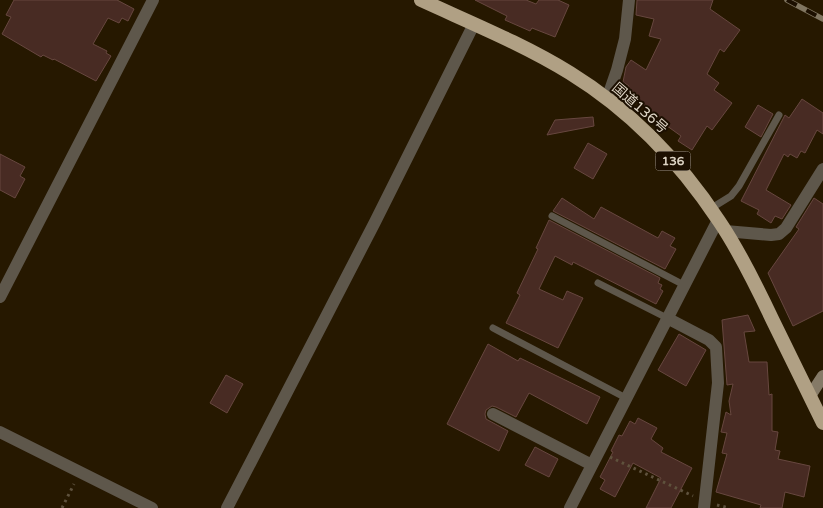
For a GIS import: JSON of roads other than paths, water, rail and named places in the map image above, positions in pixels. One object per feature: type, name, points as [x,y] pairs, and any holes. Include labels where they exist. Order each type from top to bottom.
[{"type":"highway","name":"国道136号","points":[[421,0],[526,48],[571,74],[607,99],[655,139],[718,220],[756,285],[823,423]]},
{"type":"main road","points":[[810,396],[823,376]]},
{"type":"street","points":[[0,296],[153,0]]},
{"type":"street","points":[[607,99],[625,39],[629,0]]},
{"type":"street","points":[[227,508],[375,222],[474,24]]},
{"type":"street","points":[[570,508],[718,220],[771,235],[779,234],[786,228],[823,170]]},
{"type":"street","points":[[667,318],[708,340],[716,347],[718,391],[704,505]]},
{"type":"street","points":[[493,414],[592,465]]},
{"type":"street","points":[[0,432],[152,508]]},
{"type":"lane","points":[[718,220],[731,196],[740,186],[778,115]]},
{"type":"lane","points":[[552,216],[684,285]]},
{"type":"lane","points":[[598,283],[667,318]]},
{"type":"lane","points":[[493,328],[626,398]]},
{"type":"railway","points":[[787,0],[823,19]]}]
